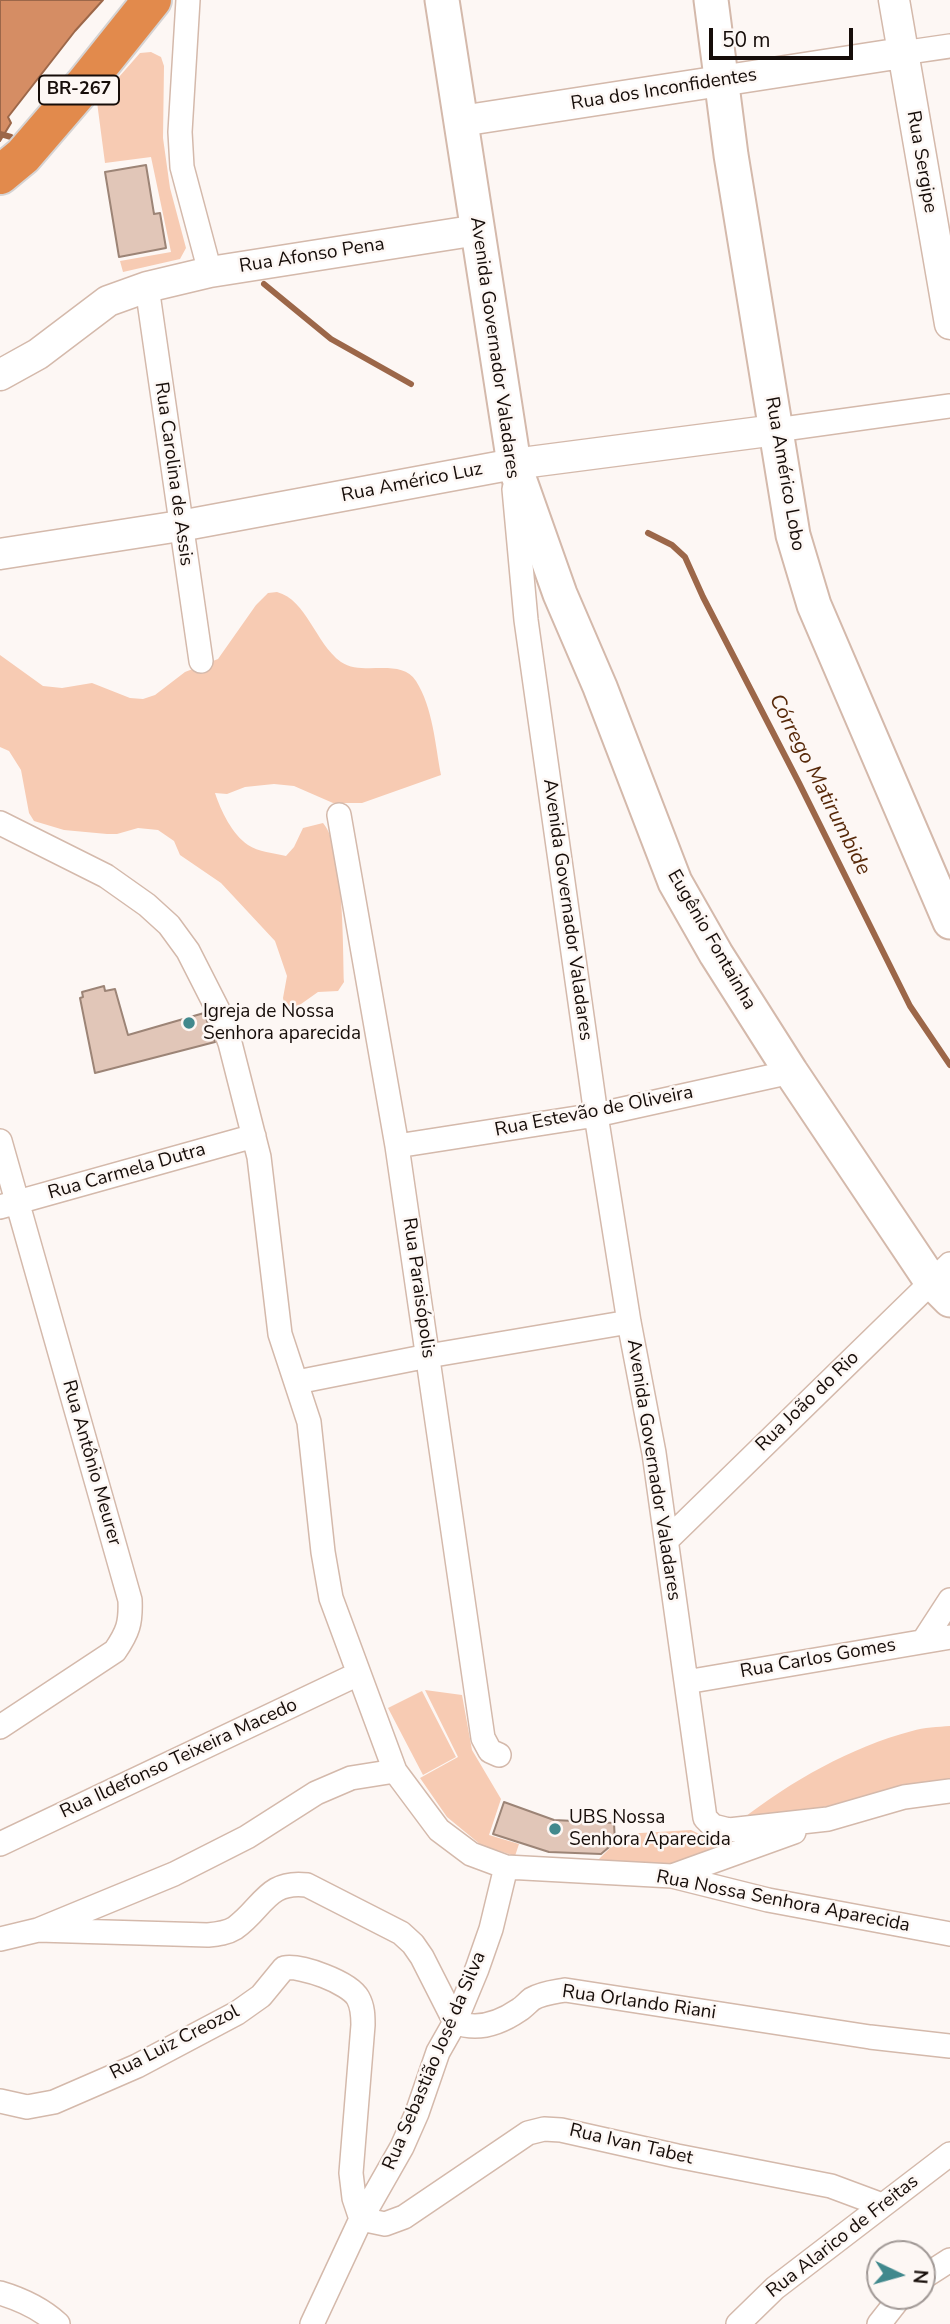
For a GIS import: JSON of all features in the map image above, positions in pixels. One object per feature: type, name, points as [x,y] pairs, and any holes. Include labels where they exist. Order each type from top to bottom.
[{"type":"highway","name":"BR-267","points":[[0,175],[31,146],[152,0]]},
{"type":"main road","name":"Avenida Governador Valadares","points":[[442,0],[514,464]]},
{"type":"main road","name":"Rua Américo Lobo","points":[[711,0],[731,155],[793,535],[814,605],[950,922]]},
{"type":"main road","name":"Eugênio Fontainha","points":[[514,464],[560,594],[600,687],[675,882],[716,954],[791,1072],[944,1282]]},
{"type":"street","points":[[188,0],[180,132],[182,167],[211,272]]},
{"type":"street","name":"Rua Sergipe","points":[[894,0],[950,324]]},
{"type":"street","name":"Rua dos Inconfidentes","points":[[461,121],[950,46]]},
{"type":"street","name":"Rua Afonso Pena","points":[[0,375],[38,354],[108,301],[147,287],[211,272],[478,230]]},
{"type":"street","name":"Rua Carolina de Assis","points":[[147,287],[201,661]]},
{"type":"street","name":"Rua Américo Luz","points":[[0,554],[180,526],[514,464],[950,406]]},
{"type":"street","name":"Avenida Governador Valadares","points":[[514,464],[515,511],[526,620],[596,1115],[629,1322],[654,1453],[705,1818],[713,1826],[729,1830],[828,1819]]},
{"type":"street","name":"Rua Paraisópolis","points":[[339,815],[397,1146],[483,1738],[490,1751],[499,1755]]},
{"type":"street","name":"Rua Nossa Senhora Aparecida","points":[[0,823],[106,876],[147,905],[169,925],[188,951],[218,1010],[230,1044],[259,1157],[280,1334],[309,1422],[323,1552],[331,1598],[395,1771],[439,1830],[471,1854],[506,1867],[672,1876],[768,1900],[950,1934]]},
{"type":"street","name":"Rua Estevão de Oliveira","points":[[397,1146],[596,1115],[791,1072]]},
{"type":"street","name":"Rua Carmela Dutra","points":[[9,1205],[254,1136]]},
{"type":"street","name":"Rua Antônio Meurer","points":[[0,1141],[9,1205],[130,1600],[131,1619],[126,1635],[115,1651],[0,1727]]},
{"type":"street","name":"Rua João do Rio","points":[[667,1540],[944,1282]]},
{"type":"street","points":[[297,1382],[428,1356],[629,1322]]},
{"type":"street","points":[[924,1640],[950,1600]]},
{"type":"street","name":"Rua Carlos Gomes","points":[[686,1682],[950,1637]]},
{"type":"street","name":"Rua Ildefonso Teixeira Macedo","points":[[0,1844],[358,1674]]},
{"type":"street","points":[[0,1939],[38,1930],[186,1868],[247,1837],[316,1793],[351,1778],[395,1771]]},
{"type":"street","points":[[672,1876],[828,1819],[904,1797],[950,1791]]},
{"type":"street","name":"Rua Sebastião José da Silva","points":[[312,2324],[361,2219],[402,2147],[417,2113],[438,2052],[455,2022],[484,1949],[506,1867]]},
{"type":"street","points":[[38,1930],[217,1934],[236,1927],[278,1887],[307,1885],[401,1933],[413,1944],[455,2022]]},
{"type":"street","name":"Rua Luiz Creozol","points":[[0,2101],[27,2107],[54,2102],[137,2066],[237,2013],[261,1997],[284,1968],[293,1966],[304,1969],[347,1986],[358,1997],[362,2010],[351,2173],[354,2198],[361,2219]]},
{"type":"street","name":"Rua Orlando Riani","points":[[455,2022],[466,2026],[492,2023],[519,2010],[533,1998],[547,1992],[565,1990],[870,2037],[950,2046]]},
{"type":"street","name":"Rua Ivan Tabet","points":[[361,2219],[385,2224],[404,2217],[528,2133],[544,2129],[561,2130],[677,2156],[802,2179],[831,2186],[882,2205]]},
{"type":"street","name":"Rua Alarico de Freitas","points":[[738,2324],[775,2288],[950,2154]]},
{"type":"street","points":[[765,2324],[775,2288]]},
{"type":"street","points":[[0,2292],[58,2324]]},
{"type":"street","points":[[879,2324],[890,2310]]},
{"type":"shaded area","points":[[0,0],[103,0],[75,31],[8,117],[11,123],[0,141]]},
{"type":"shaded area","points":[[151,52],[161,57],[164,66],[163,138],[170,188],[186,248],[180,259],[123,272],[120,261],[171,252],[151,157],[105,163],[97,102],[140,53]]},
{"type":"shaded area","points":[[277,592],[296,604],[324,644],[341,662],[360,668],[401,670],[416,681],[430,714],[441,775],[362,803],[333,803],[294,786],[274,784],[245,787],[227,794],[215,793],[232,828],[242,840],[256,849],[286,856],[294,847],[303,828],[323,823],[330,835],[339,874],[344,982],[338,991],[318,992],[294,1009],[285,1008],[283,998],[287,976],[275,941],[221,883],[180,855],[174,841],[158,830],[138,828],[107,834],[64,830],[34,821],[29,813],[21,770],[9,751],[0,747],[0,655],[43,686],[62,688],[92,683],[130,698],[143,699],[155,695],[185,672],[218,659],[256,605],[268,593]]},
{"type":"shaded area","points":[[425,1690],[462,1695],[472,1750],[501,1799],[489,1835],[519,1844],[515,1856],[481,1845],[447,1817],[420,1778],[458,1757]]},
{"type":"shaded area","points":[[422,1691],[456,1757],[423,1775],[388,1708]]},
{"type":"shaded area","points":[[950,1726],[950,1784],[904,1789],[743,1825],[741,1820],[780,1792],[844,1756],[917,1730]]},
{"type":"shaded area","points":[[691,1830],[708,1838],[747,1836],[683,1870],[596,1862],[624,1834]]},
{"type":"building","points":[[146,165],[154,214],[160,213],[166,248],[119,257],[105,172]]},
{"type":"building","name":"Igreja de Nossa Senhora aparecida","points":[[104,986],[105,991],[115,989],[128,1035],[204,1013],[215,1042],[95,1073],[80,998],[83,997],[82,992]]},
{"type":"building","name":"UBS Nossa Senhora Aparecida","points":[[504,1802],[554,1820],[614,1823],[615,1842],[601,1854],[549,1852],[493,1834]]},
{"type":"waterway","points":[[0,134],[11,137]]},
{"type":"waterway","name":"Córrego Matirumbide","points":[[264,284],[331,339],[411,384]]},
{"type":"waterway","name":"Córrego Matirumbide","points":[[648,533],[672,545],[685,557],[910,1006],[950,1065]]},
{"type":"place","name":"Igreja de Nossa Senhora aparecida","points":[[189,1023]]},
{"type":"place","name":"UBS Nossa Senhora Aparecida","points":[[555,1829]]}]
